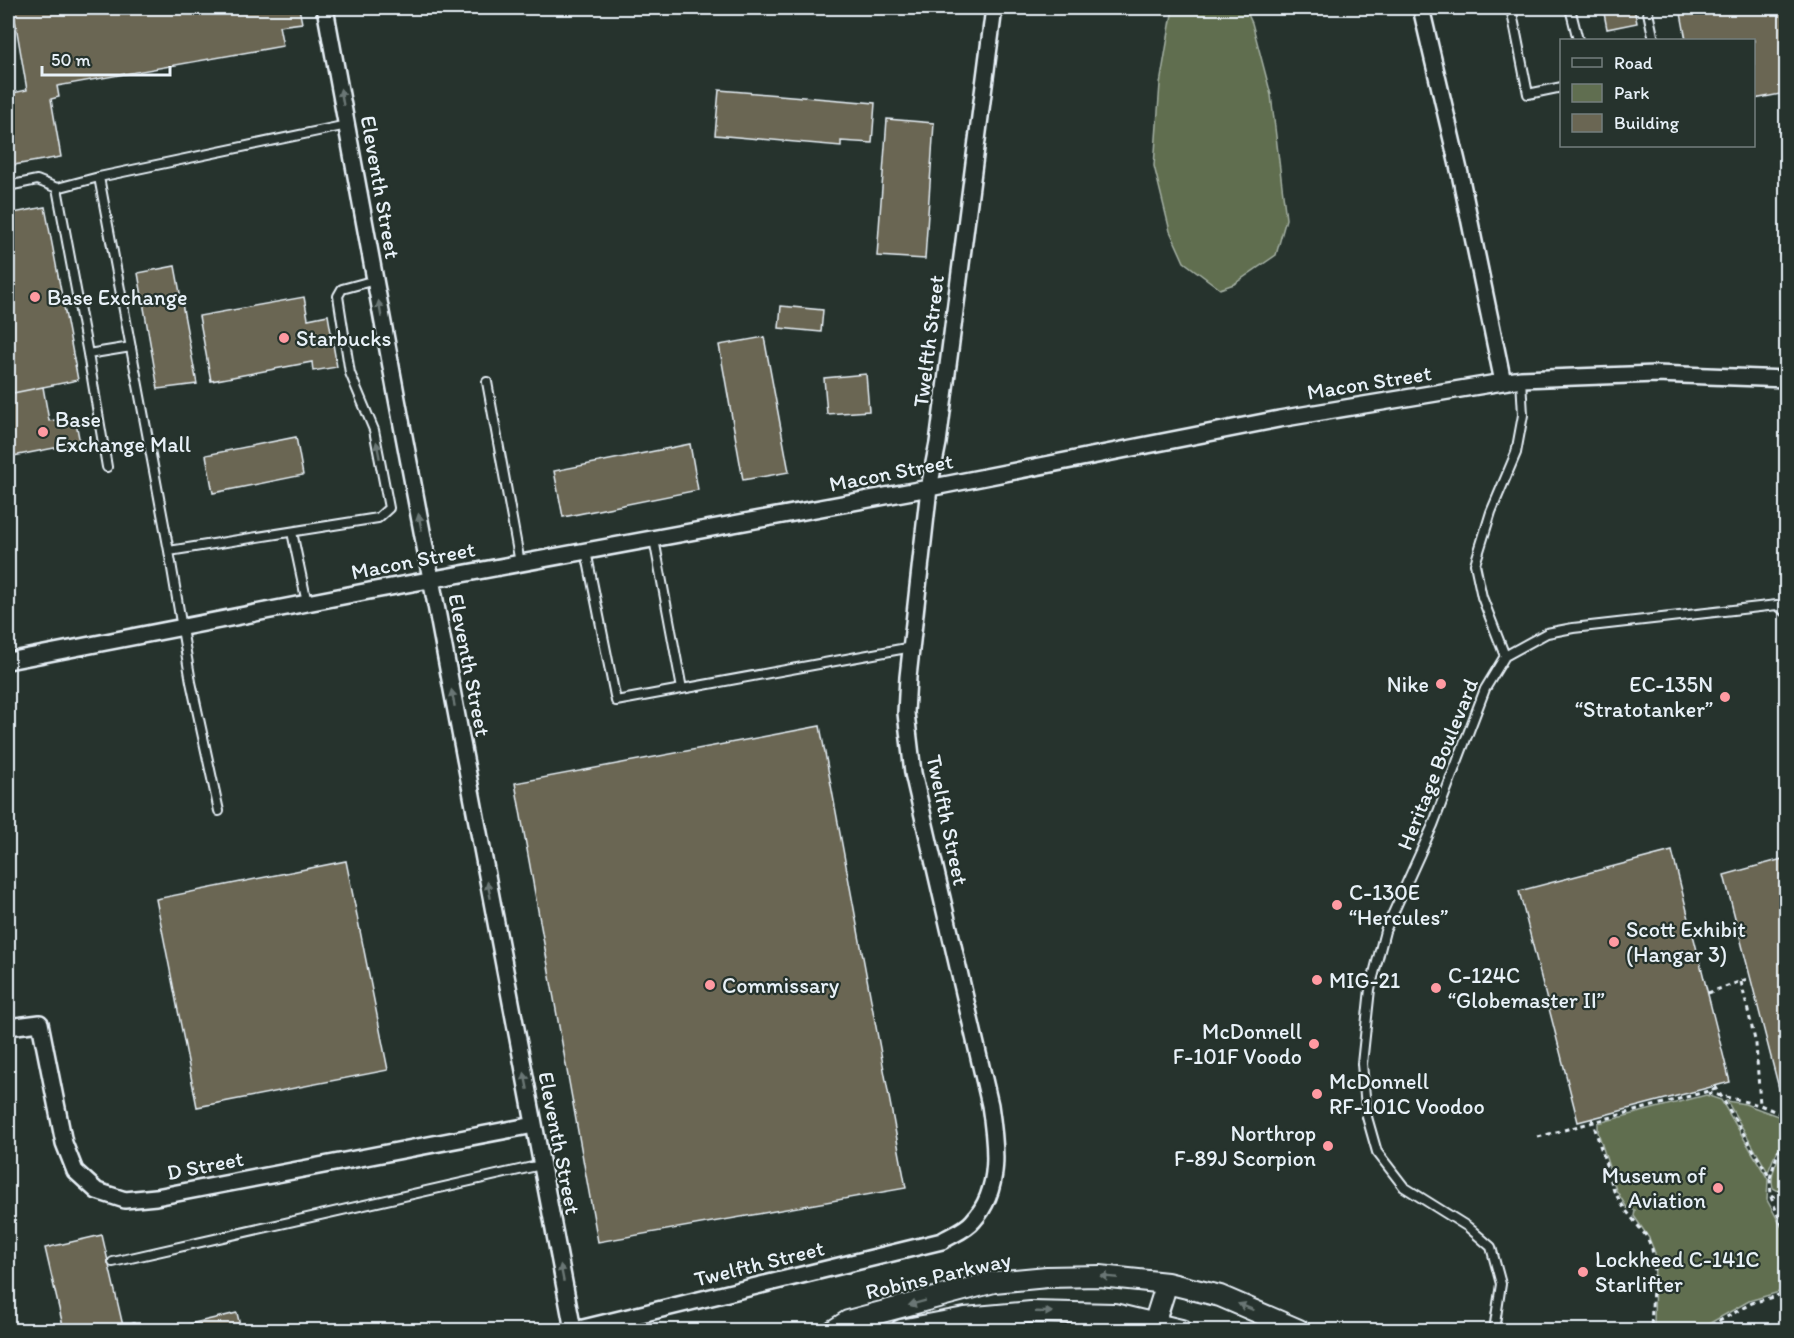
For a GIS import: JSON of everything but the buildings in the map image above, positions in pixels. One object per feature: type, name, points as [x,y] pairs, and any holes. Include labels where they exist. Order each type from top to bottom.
[{"type":"street","name":"Eleventh Street","points":[[325,8],[430,579],[574,1330]]},
{"type":"street","name":"Twelfth Street","points":[[574,1330],[942,1241],[972,1222],[990,1195],[995,1169],[995,1139],[990,1105],[913,773],[906,713],[929,488],[938,443],[994,8]]},
{"type":"street","points":[[1421,8],[1460,174],[1503,382]]},
{"type":"street","name":"Macon Street","points":[[8,661],[430,579],[929,488],[1279,419],[1521,379],[1656,374],[1786,379]]},
{"type":"street","name":"D Street","points":[[8,1028],[40,1023],[64,1143],[75,1171],[97,1191],[125,1200],[156,1197],[534,1125]]},
{"type":"street","name":"Robins Parkway","points":[[834,1330],[848,1321],[994,1282],[1100,1276],[1167,1283],[1220,1296],[1299,1330]]},
{"type":"street","points":[[1011,1313],[1012,1280]]},
{"type":"street","points":[[1154,1324],[1167,1283]]},
{"type":"street","name":"Robins Parkway","points":[[901,1330],[965,1318],[1031,1312],[1114,1314],[1181,1330]]},
{"type":"lane","points":[[1510,8],[1528,94],[1560,87]]},
{"type":"lane","points":[[1570,8],[1578,39]]},
{"type":"lane","points":[[1647,8],[1654,39]]},
{"type":"lane","points":[[8,186],[37,180],[57,188],[347,124]]},
{"type":"lane","points":[[99,177],[183,627],[191,682],[219,811]]},
{"type":"lane","points":[[57,188],[88,354],[106,467]]},
{"type":"lane","points":[[169,551],[378,518],[389,508],[374,430],[350,373],[338,296],[342,289],[375,280]]},
{"type":"lane","points":[[88,354],[131,347]]},
{"type":"lane","points":[[1521,379],[1523,415],[1516,453],[1491,512],[1475,564],[1482,597],[1505,656],[1547,633],[1573,628],[1777,605],[1786,612]]},
{"type":"lane","points":[[487,382],[520,563]]},
{"type":"lane","points":[[292,532],[307,603]]},
{"type":"lane","points":[[654,538],[682,689]]},
{"type":"lane","points":[[586,551],[616,701],[912,647]]},
{"type":"lane","name":"Heritage Boulevard","points":[[1494,1330],[1501,1284],[1491,1247],[1468,1227],[1404,1187],[1377,1152],[1367,1117],[1362,1064],[1370,989],[1385,931],[1433,825],[1485,689],[1505,656]]},
{"type":"lane","points":[[113,1262],[541,1165]]},
{"type":"path","points":[[1708,993],[1750,978]]},
{"type":"path","points":[[1741,982],[1756,1044],[1760,1105]]},
{"type":"path","points":[[1538,1137],[1592,1120],[1715,1088],[1770,1178]]},
{"type":"path","points":[[1706,1092],[1760,1105],[1786,1116]]},
{"type":"path","points":[[1592,1120],[1614,1191],[1647,1237],[1652,1250],[1654,1263],[1651,1330]]},
{"type":"path","points":[[1786,1142],[1778,1152],[1770,1178],[1771,1197],[1786,1232]]},
{"type":"path","points":[[1771,1197],[1786,1194]]},
{"type":"path","points":[[1703,1330],[1752,1303],[1786,1293]]},
{"type":"green space","points":[[1173,8],[1245,8],[1252,23],[1271,95],[1286,219],[1276,255],[1234,284],[1220,289],[1184,262],[1170,231],[1154,166],[1160,84]]},
{"type":"green space","points":[[1706,1095],[1721,1100],[1768,1179],[1767,1200],[1786,1235],[1786,1290],[1749,1301],[1698,1330],[1654,1330],[1655,1253],[1649,1238],[1634,1216],[1635,1210],[1627,1208],[1616,1190],[1598,1132],[1598,1123]]},
{"type":"green space","points":[[1727,1101],[1745,1104],[1786,1119],[1786,1139],[1774,1157],[1768,1172]]},
{"type":"green space","points":[[1786,1146],[1786,1192],[1782,1193],[1773,1188],[1772,1177],[1777,1161]]},
{"type":"place","name":"Base Exchange","points":[[35,297]]},
{"type":"place","name":"Starbucks","points":[[284,338]]},
{"type":"place","name":"Base Exchange Mall","points":[[43,432]]},
{"type":"place","name":"Nike","points":[[1441,684]]},
{"type":"place","name":"EC-135N “Stratotanker”","points":[[1725,697]]},
{"type":"place","name":"C-130E “Hercules”","points":[[1337,905]]},
{"type":"place","name":"Scott Exhibit (Hangar 3)","points":[[1614,942]]},
{"type":"place","name":"MIG-21","points":[[1317,980]]},
{"type":"place","name":"Commissary","points":[[710,985]]},
{"type":"place","name":"C-124C “Globemaster II”","points":[[1436,988]]},
{"type":"place","name":"McDonnell F-101F Voodo","points":[[1314,1044]]},
{"type":"place","name":"McDonnell RF-101C Voodoo","points":[[1317,1094]]},
{"type":"place","name":"Northrop F-89J Scorpion","points":[[1328,1146]]},
{"type":"place","name":"Museum of Aviation","points":[[1718,1188]]},
{"type":"place","name":"Lockheed C-141C Starlifter","points":[[1583,1272]]}]
